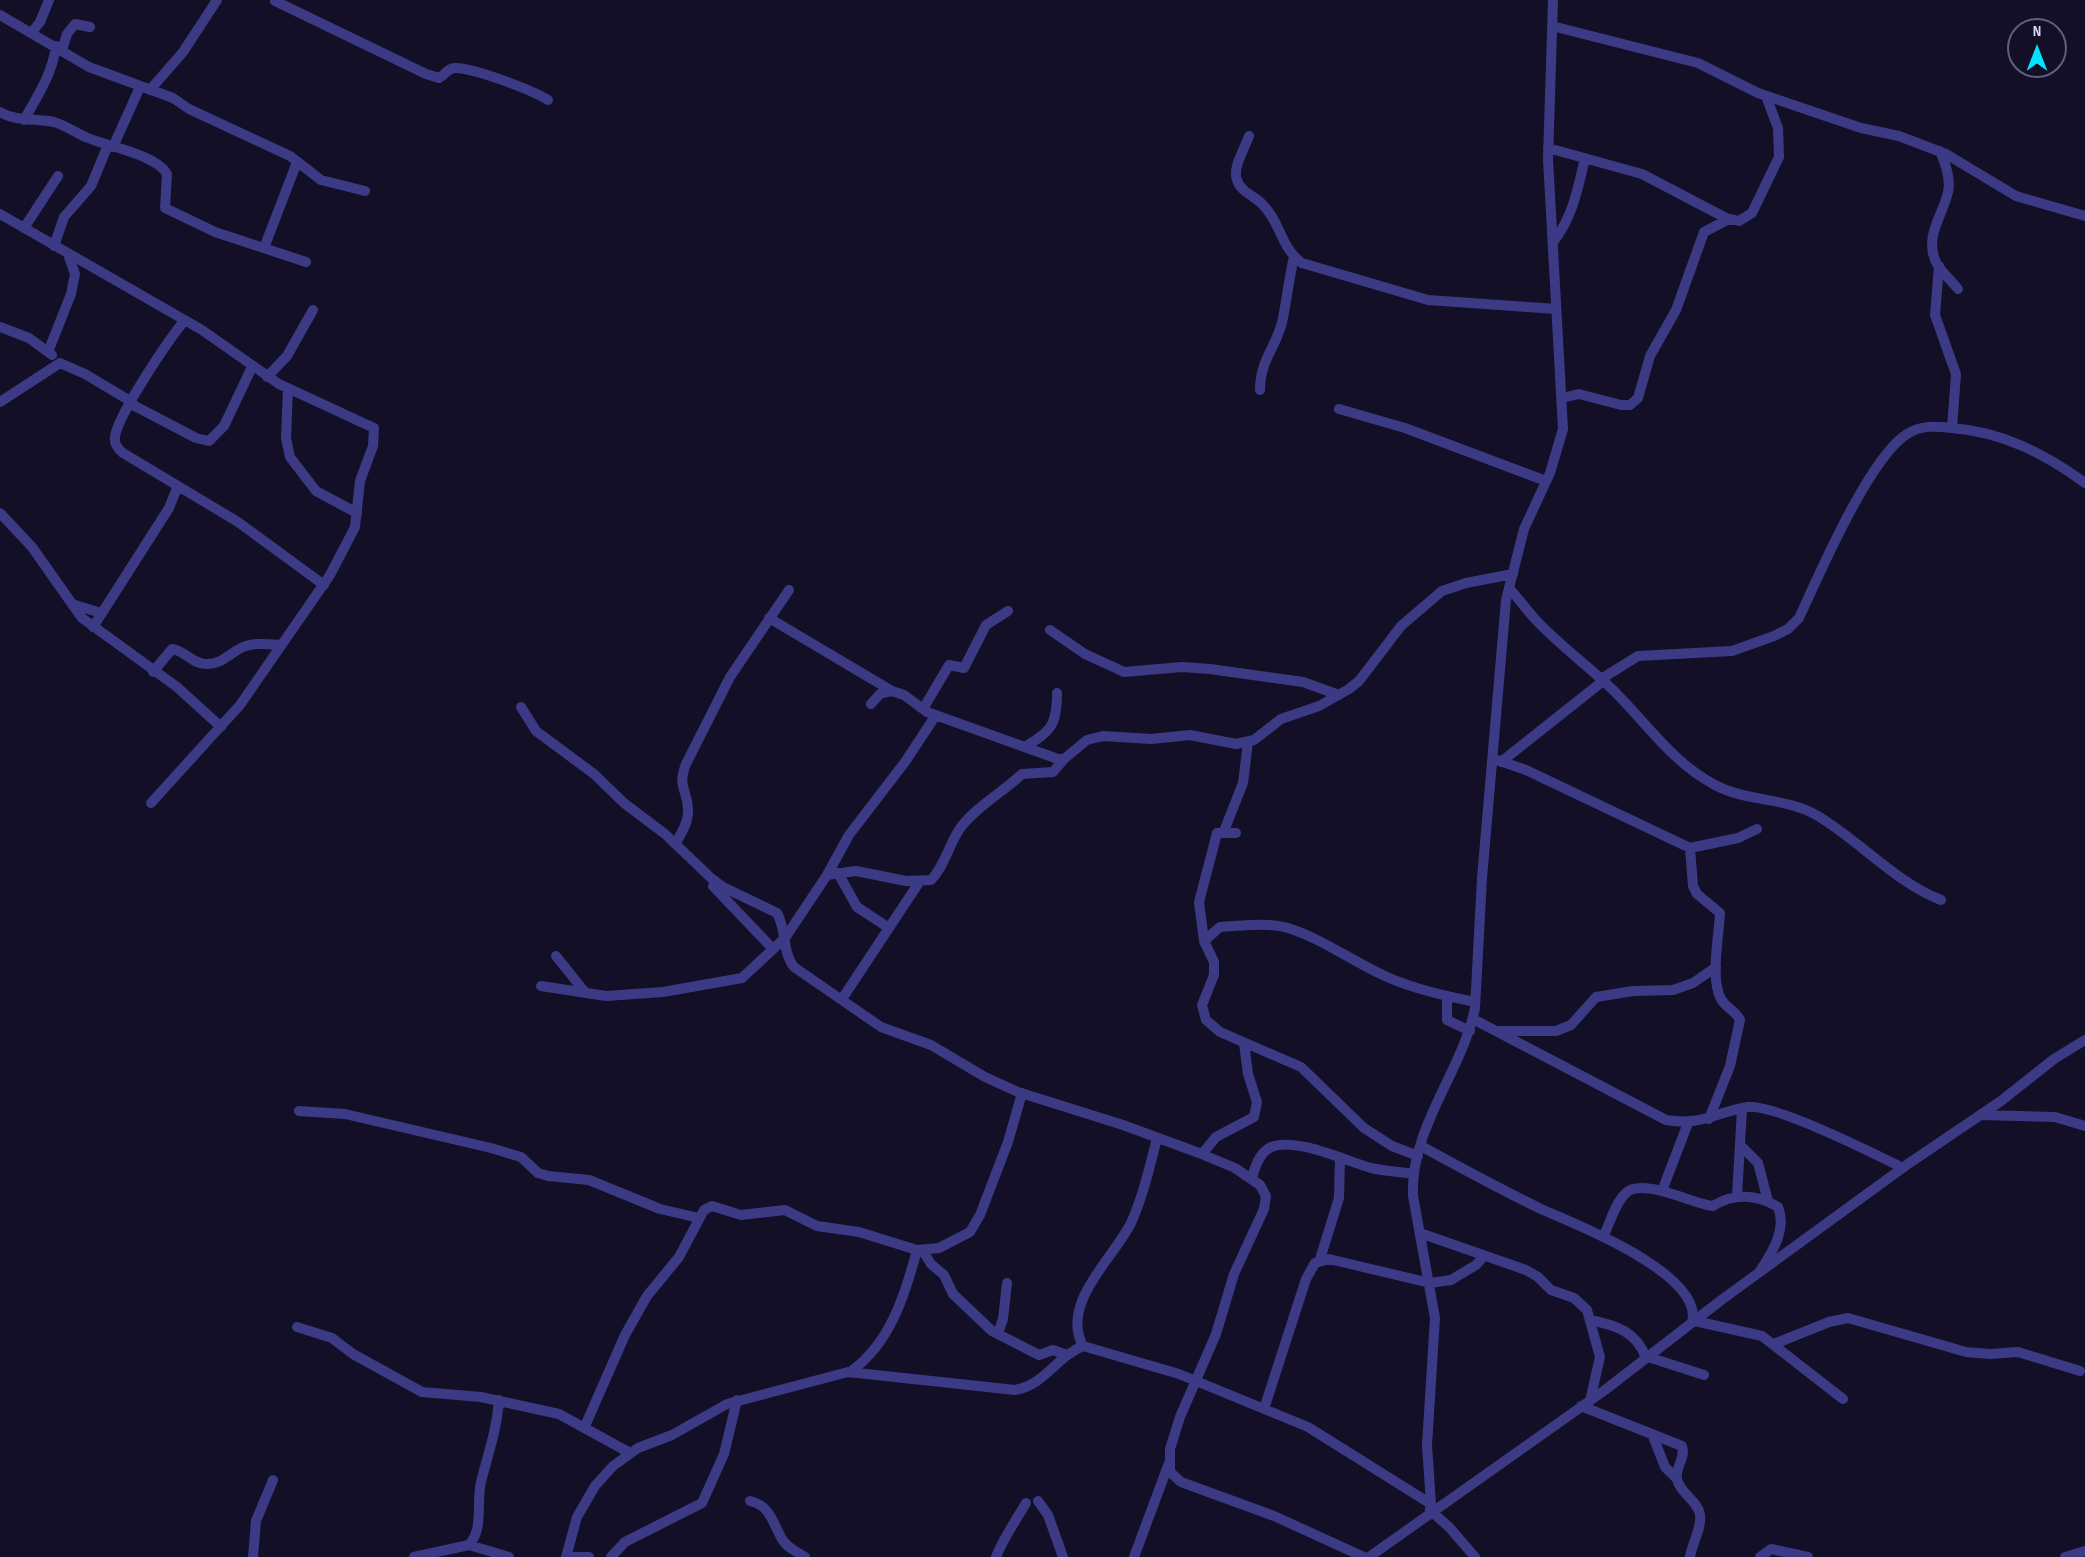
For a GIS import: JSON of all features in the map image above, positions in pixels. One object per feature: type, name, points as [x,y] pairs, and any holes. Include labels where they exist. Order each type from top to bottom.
[{"type":"street","points":[[32,32],[49,0]]},
{"type":"street","points":[[54,246],[64,217],[91,186],[111,146],[145,89],[183,52],[217,0]]},
{"type":"street","points":[[275,0],[426,74],[439,78],[450,69],[458,68],[490,76],[534,92],[548,100]]},
{"type":"street","points":[[1430,1510],[1427,1445],[1435,1318],[1413,1196],[1413,1173],[1439,1099],[1470,1031],[1473,1019],[1482,878],[1498,760],[1500,657],[1509,588],[1524,529],[1546,481],[1563,429],[1548,148],[1553,0]]},
{"type":"street","points":[[0,15],[8,22],[32,32],[89,67],[173,98],[189,109],[290,156],[321,180],[365,191]]},
{"type":"street","points":[[24,120],[46,83],[59,48],[67,34],[75,24],[90,27]]},
{"type":"street","points":[[1552,26],[1698,63],[1766,96],[1861,128],[1899,136],[1940,151],[2016,196],[2085,216]]},
{"type":"street","points":[[1548,148],[1642,174],[1729,219],[1738,220],[1752,213],[1779,157],[1778,128],[1766,96]]},
{"type":"street","points":[[0,112],[12,119],[38,119],[58,124],[155,162],[164,169],[168,181],[163,204],[165,208],[215,232],[306,262]]},
{"type":"street","points":[[1248,136],[1236,171],[1236,180],[1242,189],[1263,204],[1276,223],[1286,250],[1302,263],[1428,300],[1556,309]]},
{"type":"street","points":[[1940,151],[1946,164],[1948,186],[1933,236],[1932,250],[1939,266],[1958,290]]},
{"type":"street","points":[[1554,241],[1572,213],[1585,158]]},
{"type":"street","points":[[264,248],[297,162]]},
{"type":"street","points":[[24,228],[58,176]]},
{"type":"street","points":[[0,214],[185,320],[267,377],[374,428],[373,446],[360,481],[355,527],[324,585],[221,728],[151,803]]},
{"type":"street","points":[[1562,398],[1579,394],[1621,405],[1630,405],[1638,398],[1650,356],[1676,310],[1704,232],[1729,219]]},
{"type":"street","points":[[48,352],[71,294],[75,274],[68,254]]},
{"type":"street","points":[[1260,390],[1264,361],[1283,319],[1284,298],[1294,257]]},
{"type":"street","points":[[1939,266],[1935,315],[1956,374],[1952,428]]},
{"type":"street","points":[[267,377],[283,361],[313,310]]},
{"type":"street","points":[[185,320],[131,403],[115,434],[118,449],[177,488],[238,522],[324,585]]},
{"type":"street","points":[[0,327],[29,338],[60,363],[85,374],[131,403],[196,438],[209,441],[224,426],[252,367]]},
{"type":"street","points":[[0,402],[60,363]]},
{"type":"street","points":[[288,388],[286,447],[290,457],[316,491],[357,513]]},
{"type":"street","points":[[1339,409],[1405,428],[1546,481]]},
{"type":"street","points":[[1498,760],[1602,680],[1638,656],[1732,651],[1788,629],[1799,618],[1863,489],[1880,462],[1906,435],[1921,428],[1952,428],[1994,434],[2054,460],[2085,483]]},
{"type":"street","points":[[93,627],[169,508],[177,488]]},
{"type":"street","points":[[0,513],[32,547],[82,618],[153,672],[177,687],[221,728]]},
{"type":"street","points":[[833,874],[856,872],[920,881],[931,880],[936,875],[951,842],[970,815],[1002,793],[1022,774],[1053,772],[1087,741],[1103,736],[1151,739],[1190,735],[1236,744],[1248,742],[1287,716],[1319,706],[1359,681],[1401,626],[1442,591],[1466,583],[1513,574]]},
{"type":"street","points":[[1509,588],[1536,620],[1602,680],[1678,760],[1699,776],[1724,789],[1795,805],[1818,816],[1873,854],[1920,892],[1941,900]]},
{"type":"street","points":[[675,844],[686,826],[688,811],[681,788],[681,777],[716,700],[789,590]]},
{"type":"street","points":[[71,603],[101,613]]},
{"type":"street","points":[[923,709],[949,665],[964,668],[986,625],[1008,611]]},
{"type":"street","points":[[769,618],[923,709],[1051,758],[1065,759]]},
{"type":"street","points":[[1050,630],[1085,654],[1124,672],[1182,667],[1210,669],[1303,682],[1339,695]]},
{"type":"street","points":[[153,672],[172,649],[179,650],[194,662],[206,664],[225,661],[239,649],[249,645],[281,645]]},
{"type":"street","points":[[871,704],[880,694],[892,691]]},
{"type":"street","points":[[1024,747],[1051,729],[1056,712],[1057,693]]},
{"type":"street","points":[[521,707],[536,731],[594,774],[624,803],[723,887],[777,913],[785,938],[788,959],[794,967],[881,1027],[931,1045],[985,1077],[1022,1093],[1202,1154],[1252,1178],[1264,1191],[1264,1209],[1234,1274],[1216,1334],[1194,1380],[1180,1417],[1169,1462],[1134,1557]]},
{"type":"street","points":[[541,986],[606,996],[663,993],[742,978],[785,938],[833,874],[849,835],[905,762],[936,715]]},
{"type":"street","points":[[1224,831],[1243,783],[1248,742]]},
{"type":"street","points":[[1498,760],[1526,770],[1690,849],[1738,838],[1757,830]]},
{"type":"street","points":[[1236,833],[1224,831],[1217,833],[1199,902],[1204,941],[1214,962],[1214,975],[1204,997],[1203,1013],[1206,1020],[1220,1032],[1300,1067],[1364,1128],[1392,1146],[1419,1151],[1634,1252],[1687,1295],[1694,1315],[1693,1322]]},
{"type":"street","points":[[1690,849],[1693,886],[1697,894],[1720,913],[1716,967],[1722,1002],[1737,1013],[1740,1020],[1730,1066],[1709,1119]]},
{"type":"street","points":[[690,859],[700,874],[731,903],[773,949]]},
{"type":"street","points":[[833,874],[857,907],[889,928]]},
{"type":"street","points":[[842,999],[920,881]]},
{"type":"street","points":[[1204,941],[1220,927],[1272,925],[1287,928],[1327,945],[1388,978],[1475,1002]]},
{"type":"street","points":[[556,956],[584,991]]},
{"type":"street","points":[[1496,1031],[1556,1031],[1571,1025],[1596,997],[1633,991],[1673,990],[1693,983],[1716,967]]},
{"type":"street","points":[[1447,996],[1447,1020],[1470,1031]]},
{"type":"street","points":[[1473,1019],[1666,1120],[1688,1123],[1742,1109],[1767,1110],[1866,1149],[1903,1168]]},
{"type":"street","points":[[1369,1557],[1430,1510],[1585,1403],[1903,1168],[1982,1115],[2054,1059],[2085,1040]]},
{"type":"street","points":[[1202,1154],[1216,1137],[1254,1117],[1257,1102],[1248,1074],[1244,1043]]},
{"type":"street","points":[[585,1426],[637,1313],[647,1296],[679,1257],[704,1210],[712,1206],[741,1215],[785,1210],[817,1227],[859,1232],[920,1250],[939,1248],[970,1232],[980,1215],[1008,1142],[1022,1093]]},
{"type":"street","points":[[1737,1196],[1742,1147],[1742,1109]]},
{"type":"street","points":[[299,1111],[345,1114],[491,1148],[521,1157],[538,1173],[589,1180],[660,1209],[699,1218]]},
{"type":"street","points":[[1982,1115],[2037,1116],[2085,1125]]},
{"type":"street","points":[[1662,1191],[1688,1123]]},
{"type":"street","points":[[1083,1346],[1077,1334],[1080,1310],[1087,1290],[1131,1221],[1157,1138]]},
{"type":"street","points":[[1252,1178],[1257,1162],[1272,1147],[1292,1145],[1373,1168],[1413,1173]]},
{"type":"street","points":[[1742,1147],[1758,1163],[1768,1201]]},
{"type":"street","points":[[1264,1409],[1306,1279],[1315,1263],[1320,1259],[1339,1198],[1340,1158]]},
{"type":"street","points":[[1604,1236],[1625,1194],[1631,1190],[1662,1191],[1713,1206],[1728,1197],[1737,1196],[1768,1201],[1778,1207],[1782,1215],[1781,1228],[1767,1260],[1756,1277]]},
{"type":"street","points":[[1420,1233],[1526,1270],[1538,1277],[1551,1290],[1574,1298],[1587,1310],[1600,1357],[1585,1403]]},
{"type":"street","points":[[920,1250],[944,1275],[953,1294],[998,1333],[1020,1343],[1035,1354],[1042,1355],[1053,1350],[1066,1355]]},
{"type":"street","points":[[850,1372],[867,1358],[891,1326],[920,1250]]},
{"type":"street","points":[[1320,1259],[1430,1283],[1451,1280],[1470,1270],[1484,1256]]},
{"type":"street","points":[[998,1333],[1003,1319],[1007,1283]]},
{"type":"street","points":[[1774,1344],[1829,1322],[1848,1318],[1966,1352],[2018,1352],[2080,1371]]},
{"type":"street","points":[[1590,1320],[1612,1324],[1627,1331],[1642,1346],[1647,1357],[1704,1375]]},
{"type":"street","points":[[1693,1322],[1756,1332],[1843,1399]]},
{"type":"street","points":[[297,1327],[332,1338],[353,1354],[422,1392],[499,1400],[559,1414],[585,1426],[630,1453]]},
{"type":"street","points":[[589,1557],[566,1557],[577,1517],[596,1486],[613,1466],[630,1453],[672,1435],[696,1419],[737,1400],[811,1382],[831,1374],[850,1372],[1015,1390],[1039,1382],[1066,1355],[1083,1346],[1194,1380],[1323,1434],[1430,1510],[1449,1527],[1475,1557]]},
{"type":"street","points":[[468,1545],[473,1540],[476,1530],[481,1484],[497,1427],[499,1400]]},
{"type":"street","points":[[611,1557],[625,1542],[702,1503],[724,1454],[737,1400]]},
{"type":"street","points":[[1585,1403],[1682,1446],[1683,1455],[1677,1479]]},
{"type":"street","points":[[1652,1434],[1665,1467],[1677,1479],[1681,1488],[1698,1508],[1700,1515],[1690,1557]]},
{"type":"street","points":[[1169,1462],[1174,1478],[1181,1482],[1274,1516],[1364,1557]]},
{"type":"street","points":[[254,1557],[256,1521],[273,1480]]},
{"type":"street","points":[[750,1501],[762,1505],[775,1520],[782,1541],[805,1557]]},
{"type":"street","points":[[996,1557],[1000,1545],[1032,1502],[1048,1515],[1063,1557]]},
{"type":"street","points":[[414,1557],[468,1545],[509,1557]]},
{"type":"street","points":[[1760,1557],[1772,1549],[1808,1557]]},
{"type":"street","points":[[2065,1557],[2083,1554]]}]
